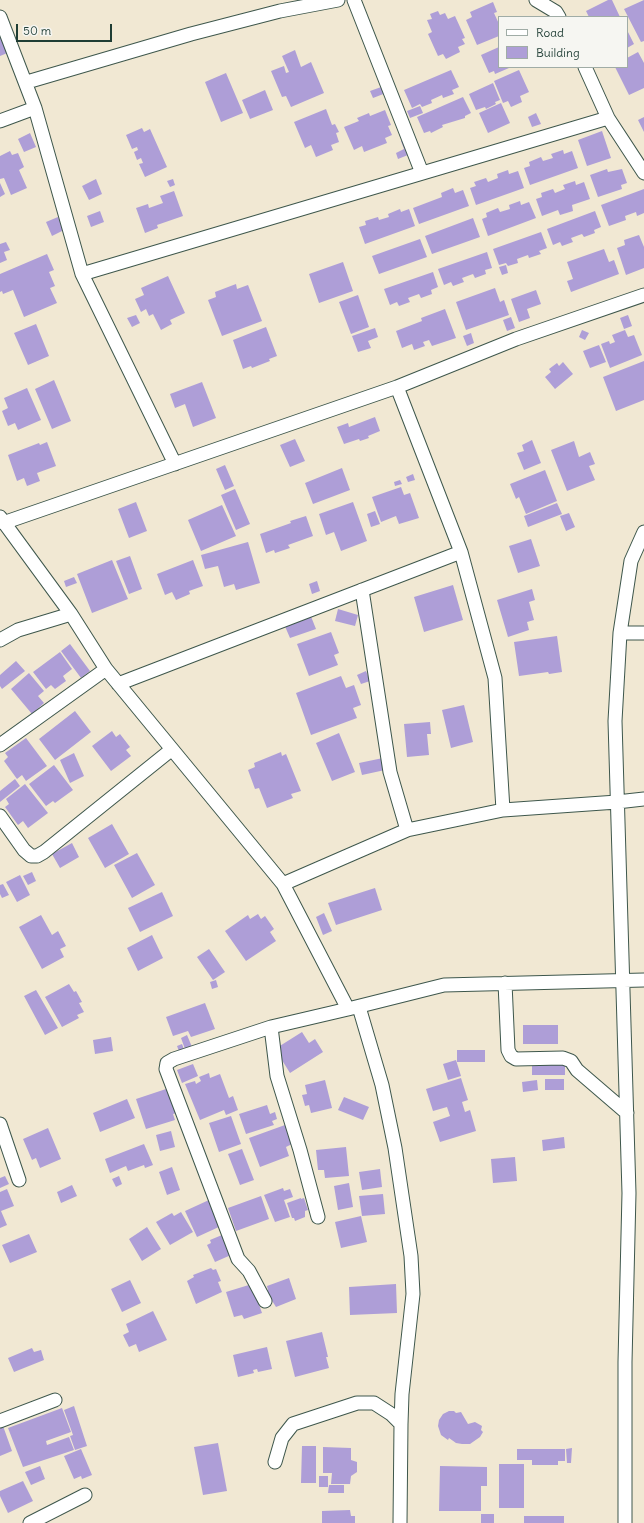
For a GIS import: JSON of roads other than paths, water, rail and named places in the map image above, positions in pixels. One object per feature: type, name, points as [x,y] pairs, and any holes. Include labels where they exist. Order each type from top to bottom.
[{"type":"street","points":[[27,82],[191,34],[278,5],[338,0]]},
{"type":"street","points":[[354,0],[422,173]]},
{"type":"street","points":[[536,0],[556,12],[558,16]]},
{"type":"street","points":[[0,17],[27,82],[82,274],[175,464]]},
{"type":"street","points":[[585,68],[608,118],[644,173]]},
{"type":"street","points":[[0,121],[35,108]]},
{"type":"street","points":[[82,274],[608,118]]},
{"type":"street","points":[[400,1523],[402,1394],[413,1294],[411,1256],[395,1148],[382,1084],[353,1008],[283,884],[171,750],[106,669],[71,614],[2,520],[175,464],[397,387],[516,339],[644,295]]},
{"type":"street","points":[[397,387],[461,552],[495,678],[504,810]]},
{"type":"street","points":[[625,1523],[624,1362],[629,1194],[615,721],[620,633],[630,561],[644,532]]},
{"type":"street","points":[[118,684],[461,552]]},
{"type":"street","points":[[362,590],[390,772],[407,830]]},
{"type":"street","points":[[0,640],[18,630],[71,614]]},
{"type":"street","points":[[620,633],[644,633]]},
{"type":"street","points":[[0,745],[106,669]]},
{"type":"street","points":[[0,816],[24,850],[32,856],[38,856],[171,750]]},
{"type":"street","points":[[283,884],[407,830],[504,810],[644,799]]},
{"type":"street","points":[[265,1301],[249,1271],[238,1259],[166,1069],[167,1063],[174,1059],[271,1027],[444,985],[644,980]]},
{"type":"street","points":[[505,984],[508,1050],[511,1056],[516,1060],[563,1058],[571,1061],[577,1070],[627,1112]]},
{"type":"street","points":[[271,1027],[277,1076],[300,1150],[318,1217]]},
{"type":"street","points":[[0,1124],[19,1180]]},
{"type":"street","points":[[0,1421],[55,1400]]},
{"type":"street","points":[[274,1462],[282,1438],[293,1424],[335,1410],[357,1404],[374,1403],[391,1414],[401,1424]]},
{"type":"street","points":[[30,1523],[85,1495]]}]
